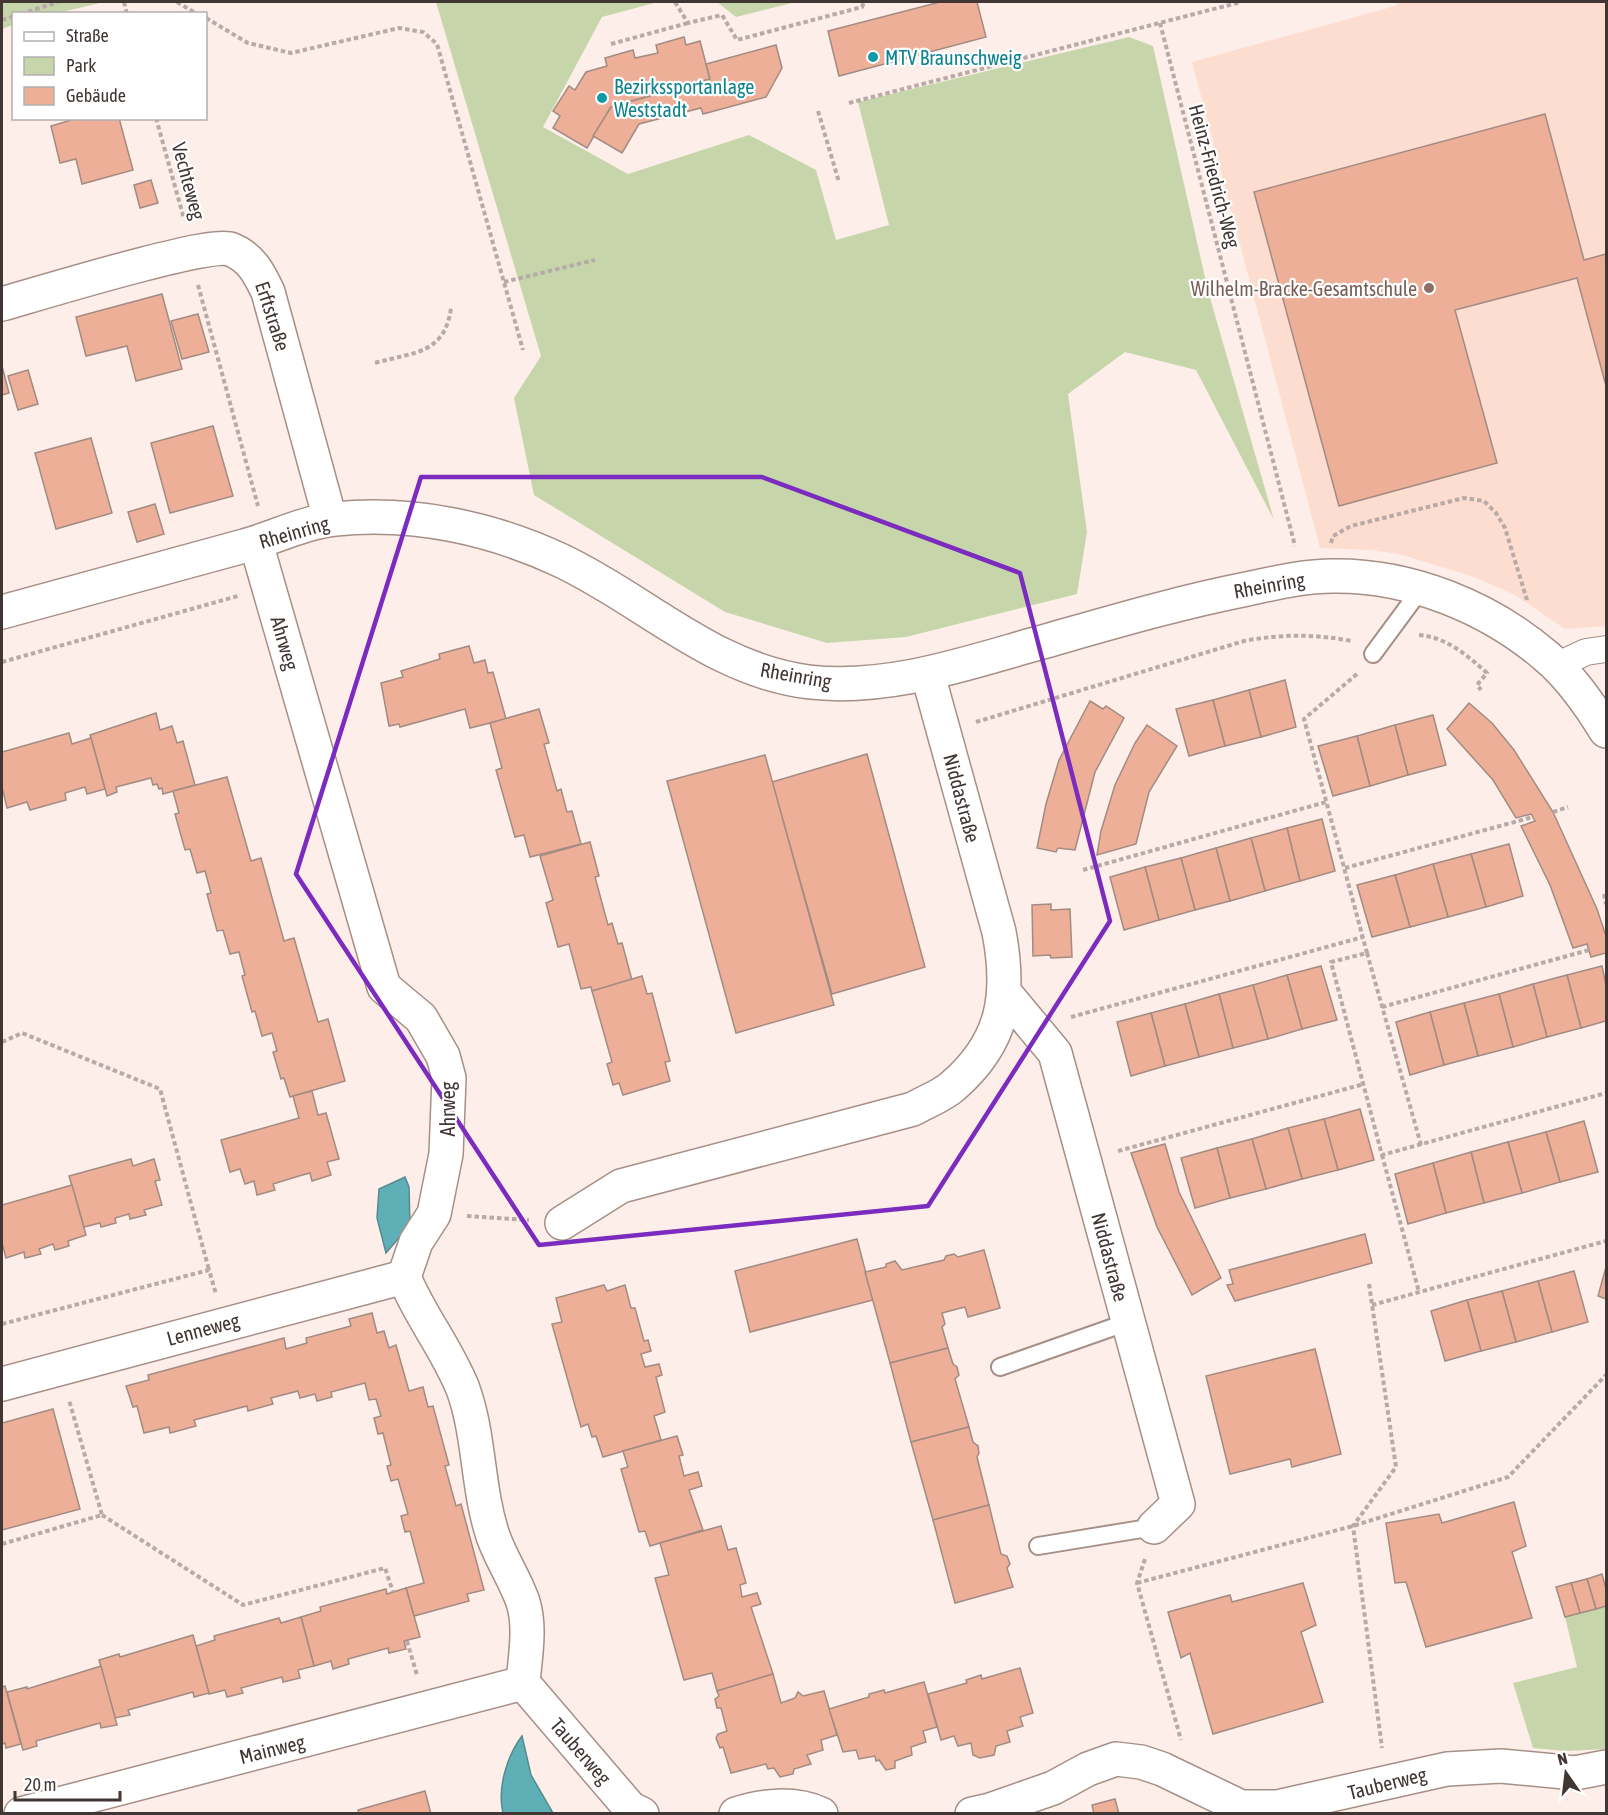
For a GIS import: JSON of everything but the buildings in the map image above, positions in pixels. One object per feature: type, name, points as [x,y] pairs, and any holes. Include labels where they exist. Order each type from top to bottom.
[{"type":"street","name":"Erftstraße","points":[[2,304],[193,251],[228,248],[256,266],[268,292],[330,519]]},
{"type":"street","name":"Rheinring","points":[[2,612],[256,543],[330,519],[414,519],[468,527],[514,541],[564,562],[706,648],[756,669],[807,681],[856,684],[928,675],[1202,598],[1300,579],[1333,576],[1378,579],[1451,598],[1506,628],[1556,666],[1590,705],[1606,731]]},
{"type":"street","name":"Ahrweg","points":[[256,543],[384,987],[421,1018],[443,1056],[449,1078],[446,1154],[434,1214],[416,1242],[404,1276]]},
{"type":"street","points":[[1556,666],[1586,652],[1606,649]]},
{"type":"street","name":"Niddastraße","points":[[562,1223],[621,1186],[912,1109],[952,1088],[985,1053],[999,1023],[1005,993],[1005,963],[999,932],[928,675]]},
{"type":"street","name":"Niddastraße","points":[[1005,993],[1055,1053],[1085,1160],[1178,1504],[1154,1527]]},
{"type":"street","points":[[404,1276],[413,1298],[437,1335],[463,1390],[472,1424],[482,1496],[494,1538],[524,1604],[528,1634],[523,1683]]},
{"type":"street","name":"Lenneweg","points":[[2,1384],[404,1276]]},
{"type":"street","name":"Mainweg","points":[[21,1814],[523,1683]]},
{"type":"street","name":"Tauberweg","points":[[523,1683],[630,1808],[642,1814]]},
{"type":"street","name":"Tauberweg","points":[[972,1814],[1053,1788],[1088,1769],[1116,1759],[1141,1762],[1197,1785],[1241,1807],[1277,1807],[1387,1784],[1447,1768],[1501,1766],[1575,1773],[1606,1767]]},
{"type":"street","points":[[736,1814],[761,1805],[813,1810],[821,1814]]},
{"type":"lane","points":[[1374,651],[1421,589]]},
{"type":"lane","points":[[1000,1367],[1128,1322]]},
{"type":"lane","points":[[1038,1546],[1154,1527]]},
{"type":"path","points":[[27,12],[58,2]]},
{"type":"path","points":[[177,2],[194,12]]},
{"type":"path","points":[[675,2],[688,23]]},
{"type":"path","points":[[611,44],[722,15],[737,40],[862,7],[864,2]]},
{"type":"path","points":[[849,103],[1241,2]]},
{"type":"path","points":[[207,19],[248,43],[291,53],[399,28],[423,32],[437,44],[523,351]]},
{"type":"path","name":"Heinz-Friedrich-Weg","points":[[1160,24],[1298,557]]},
{"type":"path","points":[[818,111],[839,182]]},
{"type":"path","name":"Vechteweg","points":[[157,120],[193,251],[197,281],[252,490],[257,506],[266,502]]},
{"type":"path","points":[[504,282],[595,260]]},
{"type":"path","points":[[375,363],[433,346],[448,326],[451,308]]},
{"type":"path","points":[[1333,576],[1327,554],[1333,536],[1351,526],[1464,498],[1484,501],[1496,513],[1505,528],[1528,602]]},
{"type":"path","points":[[2,662],[269,588]]},
{"type":"path","points":[[1421,1145],[1304,719],[1358,672],[1374,651],[1411,635],[1433,636],[1452,645],[1487,674],[1477,685],[1481,690]]},
{"type":"path","points":[[981,721],[1097,687],[1199,653],[1271,636],[1330,637],[1374,651]]},
{"type":"path","points":[[1083,870],[1326,802]]},
{"type":"path","points":[[1552,812],[1568,807]]},
{"type":"path","points":[[1345,868],[1533,817]]},
{"type":"path","points":[[1604,894],[1606,904]]},
{"type":"path","points":[[1034,1028],[1363,937]]},
{"type":"path","points":[[1382,1007],[1589,950]]},
{"type":"path","points":[[1367,953],[1331,962],[1419,1292]]},
{"type":"path","points":[[2,1042],[22,1034],[160,1089],[225,1324]]},
{"type":"path","points":[[1085,1160],[1364,1084]]},
{"type":"path","points":[[1382,1155],[1606,1093]]},
{"type":"path","points":[[434,1214],[562,1223]]},
{"type":"path","points":[[1372,1305],[1606,1241]]},
{"type":"path","points":[[2,1324],[209,1270]]},
{"type":"path","points":[[1369,1284],[1396,1467],[1353,1526],[1387,1784]]},
{"type":"path","points":[[60,1367],[102,1515],[243,1605],[385,1568],[393,1592]]},
{"type":"path","points":[[1137,1583],[1353,1526],[1508,1477],[1606,1375]]},
{"type":"path","points":[[2,1544],[102,1515]]},
{"type":"path","points":[[1154,1527],[1137,1583],[1187,1761],[1197,1785]]},
{"type":"highlighted area","points":[[421,477],[762,477],[1020,573],[1110,921],[928,1206],[539,1245],[296,874]]},
{"type":"shaded area","name":"Wilhelm-Bracke-Gesamtschule","points":[[1399,2],[1606,2],[1606,626],[1565,629],[1515,595],[1474,577],[1399,554],[1372,550],[1320,548],[1192,62],[1395,6]]},
{"type":"green space","points":[[2,2],[104,2],[62,12],[12,12],[12,25],[2,29]]},
{"type":"green space","points":[[436,2],[658,2],[602,17],[543,127],[628,174],[749,135],[816,170],[836,240],[889,225],[858,102],[1129,37],[1153,46],[1208,291],[1274,520],[1196,370],[1125,352],[1068,394],[1087,532],[1077,594],[906,637],[827,643],[725,612],[534,495],[514,398],[541,356]]},
{"type":"green space","points":[[717,2],[796,2],[736,17]]},
{"type":"green space","points":[[1606,1606],[1606,1749],[1565,1751],[1533,1748],[1513,1683],[1577,1667],[1565,1617]]},
{"type":"water","points":[[405,1177],[409,1187],[410,1225],[386,1253],[377,1218],[379,1189]]},
{"type":"water","points":[[522,1736],[531,1775],[553,1813],[503,1813],[502,1783],[512,1753]]},
{"type":"place","name":"MTV Braunschweig","points":[[873,57]]},
{"type":"place","name":"Bezirkssportanlage Weststadt","points":[[602,98]]},
{"type":"place","name":"Wilhelm-Bracke-Gesamtschule","points":[[1429,288]]}]
